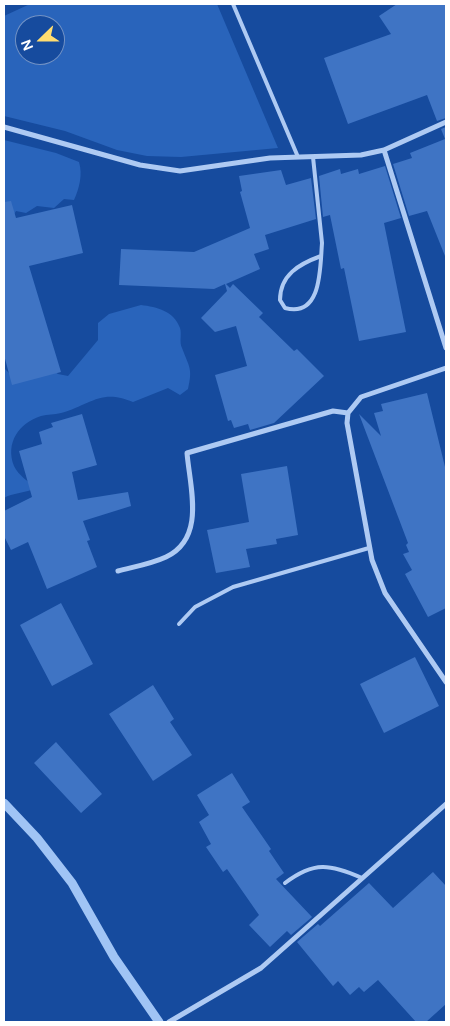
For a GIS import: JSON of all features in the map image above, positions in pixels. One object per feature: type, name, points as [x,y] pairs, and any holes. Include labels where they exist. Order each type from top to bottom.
[{"type":"street","points":[[4,127],[140,165],[180,171],[270,158],[361,155],[384,150],[446,122]]},
{"type":"street","points":[[384,150],[446,348]]},
{"type":"street","points":[[446,368],[361,397],[348,413],[350,444],[369,548],[385,593],[446,682]]},
{"type":"street","points":[[118,571],[165,558],[177,550],[188,538],[194,516],[187,453],[333,411],[348,413]]},
{"type":"street","points":[[169,1022],[261,968],[446,804]]},
{"type":"lane","points":[[233,4],[298,157]]},
{"type":"lane","points":[[313,157],[320,214],[321,256],[314,300],[304,308],[293,310],[285,308],[280,300],[284,280],[300,266],[321,256]]},
{"type":"lane","points":[[179,624],[195,607],[233,586],[369,548]]},
{"type":"lane","points":[[285,883],[301,871],[320,867],[342,869],[362,878]]},
{"type":"shaded area","points":[[30,4],[217,4],[278,148],[181,157],[147,156],[117,150],[65,131],[4,116],[4,16]]},
{"type":"shaded area","points":[[4,140],[56,153],[79,162],[81,172],[79,187],[74,200],[64,199],[54,208],[37,206],[26,213],[16,211],[12,218],[10,263],[4,267]]},
{"type":"shaded area","points":[[141,305],[164,311],[177,322],[181,330],[181,346],[190,368],[188,389],[180,395],[168,388],[133,402],[122,398],[104,397],[71,410],[33,419],[20,429],[11,449],[14,466],[36,488],[4,498],[4,368],[16,380],[49,367],[58,374],[68,376],[98,340],[98,323],[109,314]]},
{"type":"building","points":[[397,4],[446,4],[446,118],[437,121],[427,95],[348,124],[324,58],[391,34],[379,16]]},
{"type":"building","points":[[446,127],[445,256],[427,211],[409,216],[393,164],[412,158],[410,153],[445,139],[441,129]]},
{"type":"building","points":[[385,166],[401,218],[384,223],[406,332],[359,341],[344,268],[341,269],[330,215],[323,217],[319,176],[340,169],[341,174],[358,169],[359,174]]},
{"type":"building","points":[[281,170],[286,185],[311,178],[316,219],[265,235],[269,249],[254,254],[260,269],[226,284],[230,288],[233,284],[263,313],[259,317],[294,351],[297,349],[324,376],[274,423],[250,430],[248,424],[234,428],[231,420],[228,421],[215,375],[247,366],[236,326],[215,332],[201,318],[227,291],[225,284],[214,289],[119,285],[121,249],[194,252],[250,228],[240,192],[242,191],[239,176]]},
{"type":"building","points":[[11,201],[16,218],[72,205],[83,253],[29,266],[61,372],[12,385],[4,355],[4,202]]},
{"type":"building","points":[[427,393],[446,471],[446,608],[428,617],[405,574],[412,570],[403,554],[409,552],[406,545],[408,543],[359,414],[381,436],[374,413],[383,411],[381,404]]},
{"type":"building","points":[[82,414],[97,465],[72,472],[78,500],[128,492],[131,506],[83,521],[90,540],[87,541],[97,567],[47,589],[28,542],[11,550],[4,536],[4,511],[32,497],[19,451],[42,444],[39,432],[53,427],[51,423]]},
{"type":"building","points":[[287,466],[298,535],[276,539],[277,544],[246,549],[250,567],[216,573],[207,530],[249,522],[241,474]]},
{"type":"building","points":[[61,603],[93,664],[52,686],[20,625]]},
{"type":"building","points":[[415,657],[439,706],[384,733],[360,684]]},
{"type":"building","points":[[153,685],[174,719],[170,722],[192,755],[153,781],[109,714]]},
{"type":"building","points":[[56,742],[102,794],[81,813],[34,763]]},
{"type":"building","points":[[232,773],[250,802],[242,807],[271,849],[269,851],[284,873],[276,879],[312,917],[291,935],[287,931],[270,947],[249,925],[259,915],[227,869],[223,872],[206,847],[211,844],[199,822],[209,815],[197,795]]},
{"type":"building","points":[[433,872],[446,886],[446,1004],[426,1022],[416,1022],[378,980],[364,992],[359,987],[350,995],[338,981],[333,986],[297,942],[318,924],[320,926],[369,883],[393,908]]},
{"type":"waterway","points":[[4,803],[37,838],[72,883],[114,957],[159,1022]]}]
